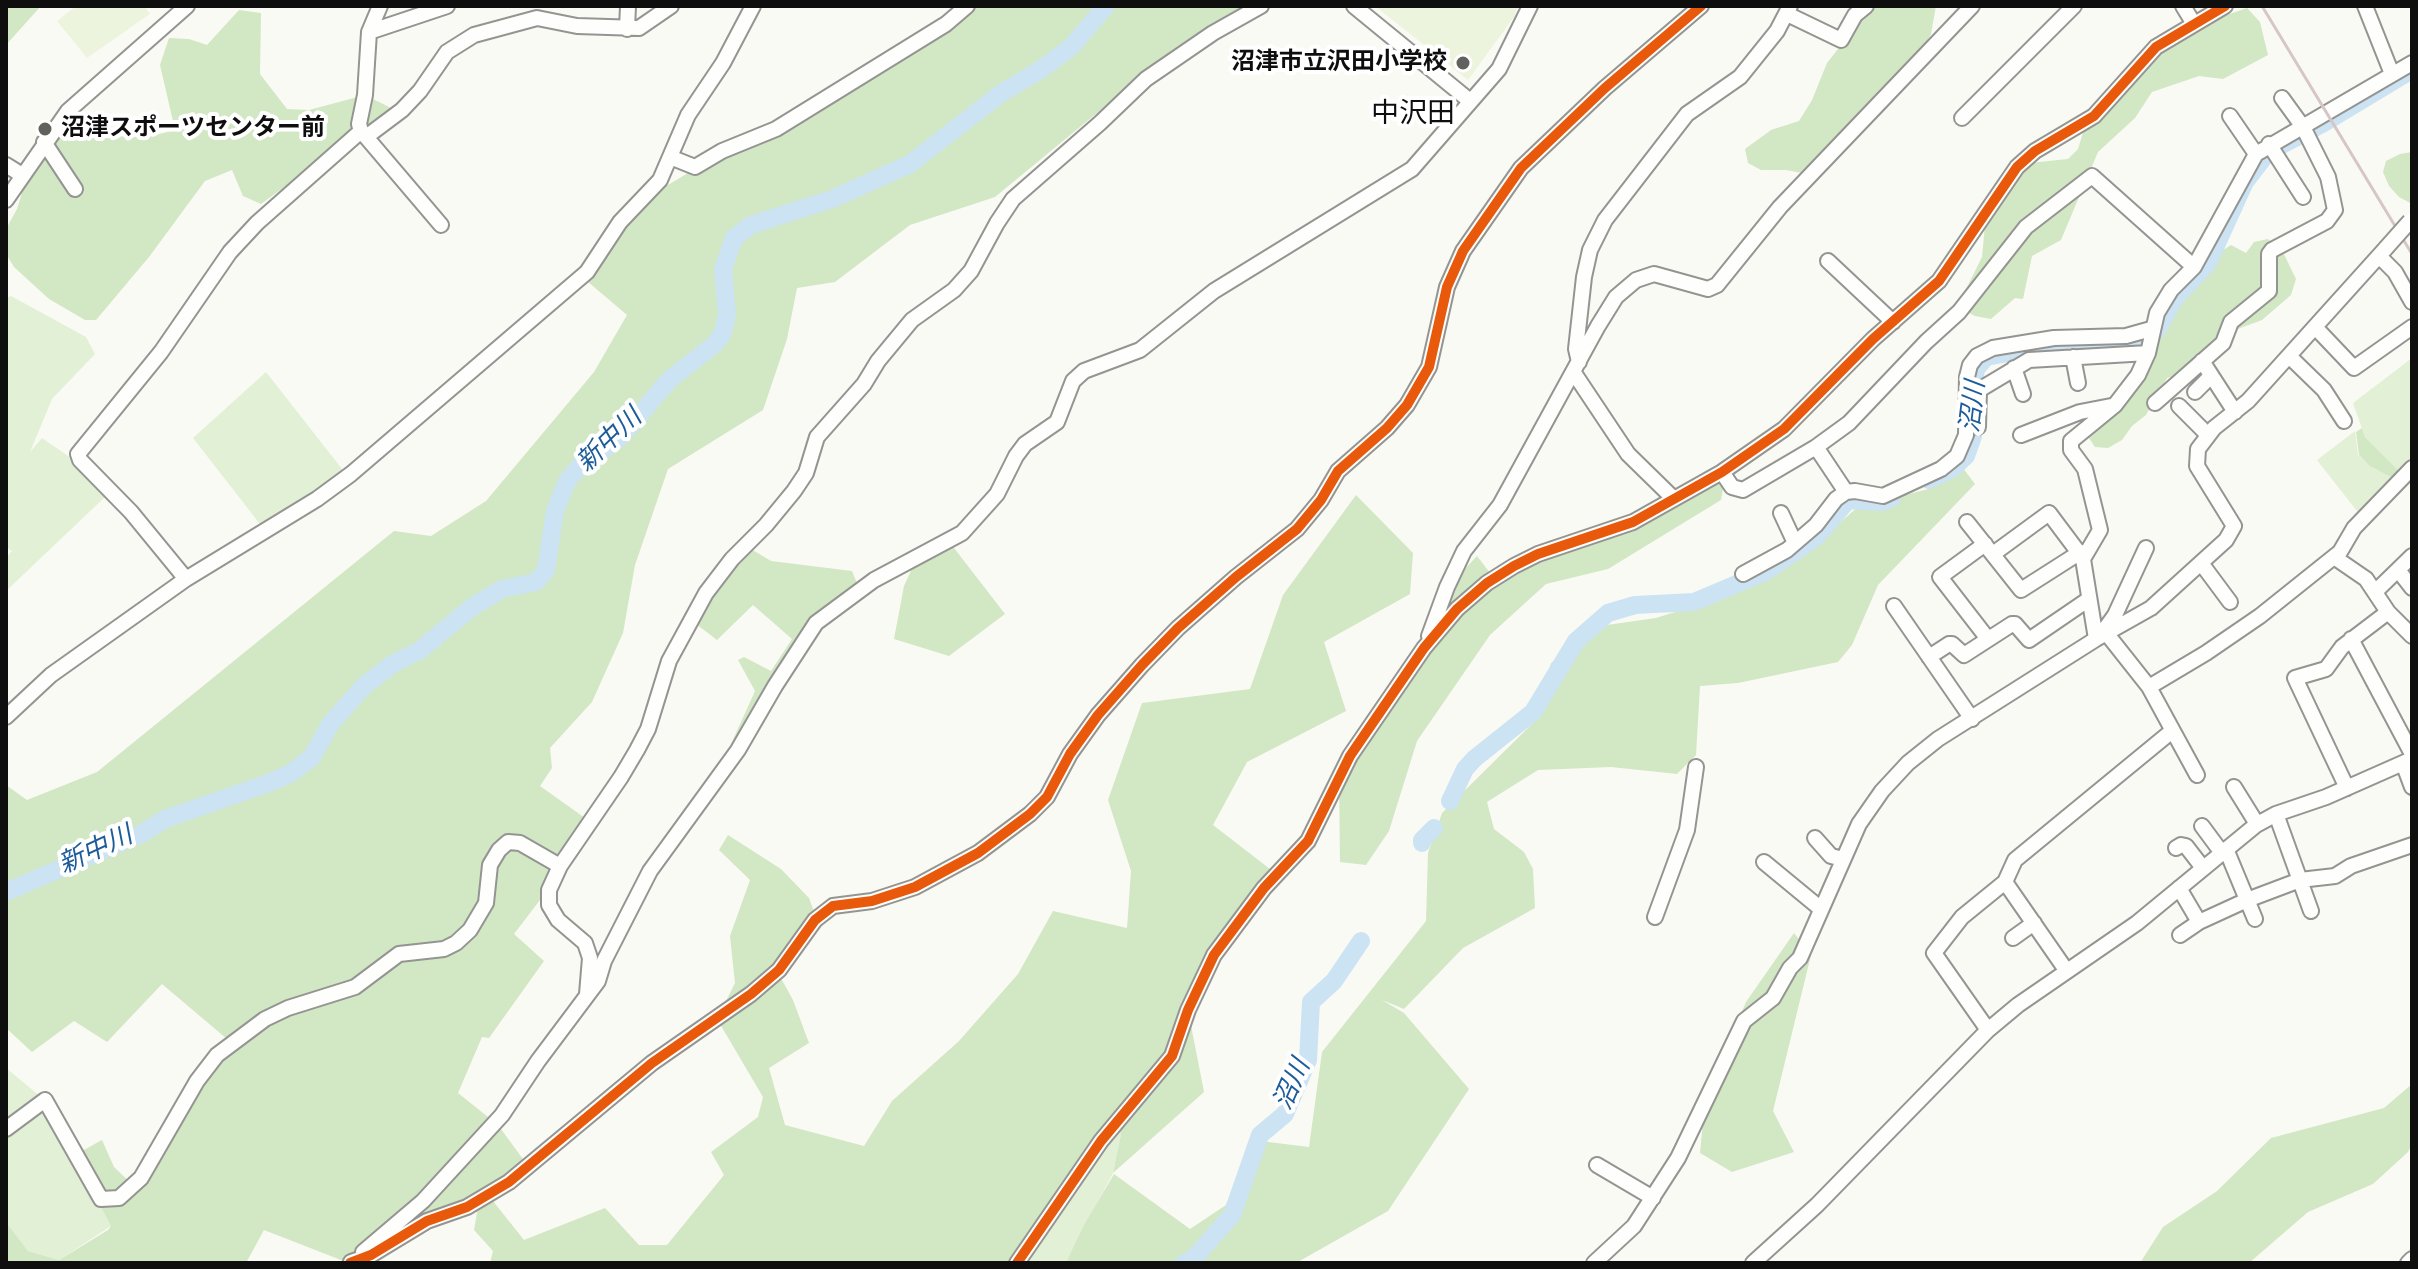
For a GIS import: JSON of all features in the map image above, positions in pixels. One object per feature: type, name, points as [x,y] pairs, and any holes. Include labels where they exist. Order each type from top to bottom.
[{"type":"street","points":[[7,196],[68,111],[187,6]]},
{"type":"street","points":[[380,6],[369,32],[365,95],[359,124],[364,134],[441,225]]},
{"type":"street","points":[[369,32],[447,6]]},
{"type":"street","points":[[627,29],[628,6]]},
{"type":"street","points":[[186,579],[131,512],[80,460],[78,454],[161,352],[230,252],[257,223],[364,134],[402,110],[420,91],[447,52],[474,35],[537,18],[577,26],[639,28],[652,22],[671,6]]},
{"type":"street","points":[[6,717],[51,675],[186,579],[317,499],[548,308],[587,272],[620,222],[660,180],[688,115],[723,63],[753,6]]},
{"type":"street","points":[[670,157],[695,167],[722,151],[776,129],[946,24],[967,6]]},
{"type":"street","points":[[587,994],[590,958],[585,943],[558,920],[549,905],[549,890],[560,866],[637,750],[648,729],[669,661],[706,593],[732,559],[794,491],[806,473],[817,437],[864,384],[878,361],[912,320],[954,290],[971,271],[1013,199],[1146,79],[1213,33],[1261,6]]},
{"type":"street","points":[[1354,6],[1470,101]]},
{"type":"street","points":[[350,1263],[423,1201],[502,1115],[598,981],[604,961],[650,871],[738,750],[816,623],[874,580],[962,533],[997,494],[1025,444],[1057,422],[1073,381],[1084,371],[1140,350],[1214,291],[1412,169],[1499,69],[1530,6]]},
{"type":"street","points":[[350,1263],[371,1255],[427,1221],[467,1207],[509,1182],[652,1063],[751,994],[779,970],[815,920],[833,906],[872,901],[915,887],[978,853],[1030,814],[1047,797],[1070,754],[1098,715],[1142,665],[1213,597],[1297,529],[1321,500],[1338,471],[1387,428],[1407,405],[1429,367],[1447,287],[1463,251],[1521,168],[1605,88],[1701,6]]},
{"type":"street","points":[[1674,499],[1628,454],[1576,368],[1584,277],[1590,250],[1605,220],[1687,114],[1740,77],[1777,31],[1788,10],[1841,40],[1855,15],[1866,6]]},
{"type":"street","points":[[1424,648],[1464,551],[1500,505],[1616,297],[1636,280],[1654,274],[1708,289],[1717,285],[1780,207],[1972,6]]},
{"type":"street","points":[[1962,118],[2074,6]]},
{"type":"street","points":[[2183,6],[2194,24]]},
{"type":"street","points":[[1017,1263],[1101,1141],[1172,1056],[1188,1010],[1214,955],[1264,888],[1308,841],[1350,756],[1424,648],[1457,609],[1487,583],[1514,566],[1538,554],[1633,522],[1722,472],[1784,429],[1873,339],[1939,281],[2017,167],[2035,151],[2094,116],[2156,47],[2225,6]]},
{"type":"street","points":[[2365,6],[2392,74]]},
{"type":"street","points":[[1967,522],[2021,590],[2082,552],[2100,530],[2085,469],[2071,450],[2071,441],[2115,405],[2138,375],[2157,313],[2171,290],[2194,267],[2256,154],[2305,132],[2412,63]]},
{"type":"street","points":[[2155,403],[2223,343],[2231,322],[2269,291],[2269,254],[2272,250],[2327,221],[2335,210],[2328,177],[2305,132],[2282,98]]},
{"type":"street","points":[[2230,116],[2256,154]]},
{"type":"street","points":[[44,142],[75,189]]},
{"type":"street","points":[[2272,148],[2303,197]]},
{"type":"street","points":[[6,165],[22,175]]},
{"type":"street","points":[[1722,472],[1732,487],[1743,490],[1816,447],[1849,423],[1959,312],[2026,227],[2092,176],[2194,267]]},
{"type":"street","points":[[1594,1263],[1634,1226],[1678,1158],[1744,1021],[1773,998],[1790,967],[1800,958],[1859,824],[1891,781],[1927,748],[2100,637],[2151,608],[2226,540],[2234,526],[2197,466],[2198,449],[2208,435],[2248,401],[2411,220]]},
{"type":"street","points":[[2382,252],[2412,302]]},
{"type":"street","points":[[1828,261],[1893,322]]},
{"type":"street","points":[[2315,327],[2354,368],[2412,327]]},
{"type":"street","points":[[1743,574],[1795,543],[1846,492],[1883,496],[1941,469],[1957,456],[1966,435],[1967,377],[1970,365],[1977,356],[1993,348],[2054,338],[2126,336],[2149,342]]},
{"type":"street","points":[[1978,427],[1979,390],[2029,360],[2073,357],[2149,342]]},
{"type":"street","points":[[2289,356],[2324,390],[2344,421]]},
{"type":"street","points":[[2073,357],[2078,383]]},
{"type":"street","points":[[2202,361],[2235,412]]},
{"type":"street","points":[[2014,368],[2023,394]]},
{"type":"street","points":[[2195,392],[2211,376]]},
{"type":"street","points":[[2021,435],[2080,412],[2115,405]]},
{"type":"street","points":[[2179,406],[2208,435]]},
{"type":"street","points":[[1816,447],[1846,492]]},
{"type":"street","points":[[2149,687],[2260,616],[2334,557],[2354,528],[2412,468]]},
{"type":"street","points":[[1781,513],[1795,543]]},
{"type":"street","points":[[1988,639],[1940,577],[2049,513],[2082,552],[2089,599],[2100,637],[2149,687],[2197,775]]},
{"type":"street","points":[[2100,637],[2115,615],[2146,548]]},
{"type":"street","points":[[2375,592],[2412,556]]},
{"type":"street","points":[[2334,557],[2366,579],[2388,612],[2412,636]]},
{"type":"street","points":[[2201,563],[2230,602]]},
{"type":"street","points":[[2398,570],[2412,588]]},
{"type":"street","points":[[1929,657],[1952,644],[1964,655],[2012,624],[2029,640],[2089,599]]},
{"type":"street","points":[[1894,606],[1972,719]]},
{"type":"street","points":[[2347,788],[2295,678],[2326,669],[2342,647],[2388,612]]},
{"type":"street","points":[[2351,639],[2409,759],[2412,787]]},
{"type":"street","points":[[1988,1030],[1934,953],[1962,917],[2005,882],[2015,860],[2172,731]]},
{"type":"street","points":[[1753,1263],[1817,1205],[1988,1030],[2010,1001],[2040,980],[2066,970],[2137,923],[2257,824],[2409,759]]},
{"type":"street","points":[[1655,917],[1687,830],[1696,767]]},
{"type":"street","points":[[2234,787],[2257,824]]},
{"type":"street","points":[[2276,814],[2311,911]]},
{"type":"street","points":[[2202,826],[2224,851],[2255,919]]},
{"type":"street","points":[[1815,838],[1831,856],[1843,859]]},
{"type":"street","points":[[6,1129],[45,1100],[101,1199],[119,1198],[141,1178],[197,1081],[217,1055],[265,1019],[288,1008],[355,987],[399,954],[444,949],[456,943],[470,930],[486,903],[490,865],[508,842],[520,843],[560,866]]},
{"type":"street","points":[[2180,935],[2199,922],[2247,900],[2300,880],[2335,876],[2351,866],[2412,845]]},
{"type":"street","points":[[2176,848],[2186,846],[2203,868]]},
{"type":"street","points":[[1764,862],[1821,909]]},
{"type":"street","points":[[2005,882],[2066,970]]},
{"type":"street","points":[[2179,888],[2199,922]]},
{"type":"street","points":[[2013,938],[2034,923]]},
{"type":"street","points":[[1597,1165],[1653,1198]]},
{"type":"green space","points":[[6,6],[41,6],[6,45]]},
{"type":"green space","points":[[76,6],[144,6],[150,14],[87,58],[57,21]]},
{"type":"green space","points":[[966,6],[1254,6],[1137,80],[995,197],[910,225],[835,282],[797,288],[787,339],[763,410],[668,469],[635,565],[623,633],[592,702],[550,748],[552,768],[540,786],[585,818],[540,900],[514,934],[544,961],[489,1038],[482,1037],[458,1093],[498,1125],[531,1170],[346,1262],[264,1230],[246,1263],[6,1263],[6,1222],[28,1251],[59,1260],[108,1230],[111,1226],[73,1156],[102,1140],[114,1167],[133,1185],[227,1039],[162,984],[107,1042],[74,1021],[32,1052],[6,1028],[6,785],[27,800],[97,772],[394,531],[431,536],[486,501],[594,372],[627,315],[587,281],[638,203]]},
{"type":"green space","name":"沼津市立沢田小学校","points":[[1375,6],[1517,8],[1514,17],[1468,80]]},
{"type":"green space","points":[[1858,6],[1936,6],[1931,34],[1920,53],[1802,173],[1761,170],[1748,163],[1745,149],[1771,130],[1799,121],[1812,100],[1827,63],[1856,26]]},
{"type":"green space","points":[[2247,8],[2260,22],[2268,55],[2223,79],[2199,76],[2152,92],[2135,118],[2098,152],[2061,240],[2032,256],[2023,299],[2015,298],[1991,319],[1975,316],[1957,307],[1982,257],[1986,214],[2020,164],[2068,159],[2078,149],[2085,126],[2135,69],[2201,24]]},
{"type":"green space","points":[[239,10],[261,13],[260,74],[287,109],[309,110],[365,95],[397,111],[365,128],[261,204],[243,196],[232,170],[205,181],[149,257],[96,320],[85,320],[49,299],[14,267],[6,254],[6,229],[17,209],[32,160],[61,127],[93,136],[148,137],[175,130],[160,65],[169,38],[189,39],[207,45]]},
{"type":"green space","points":[[2412,152],[2412,204],[2399,197],[2389,186],[2383,172],[2386,161]]},
{"type":"green space","points":[[2268,239],[2282,250],[2296,279],[2291,295],[2262,320],[2227,333],[2196,370],[2167,378],[2146,415],[2132,426],[2122,440],[2108,448],[2095,447],[2089,438],[2096,424],[2122,388],[2160,324],[2207,276],[2220,252],[2231,245],[2246,253],[2254,242]]},
{"type":"green space","points":[[11,296],[86,337],[95,354],[52,399],[30,452],[42,438],[90,471],[105,497],[6,591],[6,558],[12,551],[6,547],[6,298]]},
{"type":"green space","points":[[2412,358],[2412,464],[2402,474],[2365,437],[2353,403]]},
{"type":"green space","points":[[266,372],[346,474],[263,528],[193,438]]},
{"type":"green space","points":[[2362,428],[2365,437],[2402,474],[2393,478],[2370,466],[2359,455],[2356,432]]},
{"type":"green space","points":[[2355,431],[2358,455],[2374,468],[2395,478],[2360,515],[2317,460]]},
{"type":"green space","points":[[1959,463],[1975,484],[1878,585],[1852,645],[1838,662],[1738,683],[1700,686],[1696,755],[1677,774],[1611,767],[1538,770],[1487,802],[1494,829],[1524,852],[1533,869],[1535,908],[1463,948],[1404,1009],[1382,1000],[1404,1013],[1469,1089],[1388,1211],[1296,1263],[1066,1263],[1114,1174],[1190,1229],[1226,1205],[1252,1140],[1309,1147],[1322,1052],[1426,921],[1428,853],[1442,813],[1534,722],[1551,663],[1607,625],[1656,618],[1745,590],[1859,506],[1929,489]]},
{"type":"green space","points":[[1725,477],[1721,500],[1608,569],[1546,584],[1490,635],[1417,741],[1389,831],[1366,865],[1340,862],[1339,776],[1429,643],[1460,574],[1477,556],[1494,578],[1529,553],[1617,536]]},
{"type":"green space","points":[[1356,495],[1413,553],[1410,594],[1324,642],[1346,711],[1247,762],[1213,825],[1270,869],[1188,1010],[1204,1092],[1113,1173],[1121,1134],[1118,1127],[1013,1263],[490,1263],[493,1251],[474,1230],[478,1207],[493,1201],[524,1240],[605,1208],[639,1245],[667,1245],[724,1175],[711,1152],[758,1117],[763,1097],[717,1019],[735,983],[730,936],[750,880],[719,850],[728,835],[781,869],[809,898],[816,917],[777,971],[793,1000],[809,1043],[769,1068],[785,1125],[864,1146],[892,1101],[959,1041],[1018,974],[1053,911],[1127,928],[1131,871],[1108,800],[1142,703],[1250,689],[1283,595]]},
{"type":"green space","points":[[951,544],[1005,614],[949,656],[894,639],[904,586],[915,562]]},
{"type":"green space","points":[[746,546],[771,561],[852,571],[859,588],[816,623],[744,742],[731,744],[755,691],[738,660],[744,657],[771,671],[792,639],[753,605],[717,640],[696,624],[697,602],[727,553]]},
{"type":"green space","points":[[1794,933],[1811,955],[1773,1111],[1794,1152],[1732,1172],[1700,1153],[1705,1100],[1746,1002]]},
{"type":"green space","points":[[6,1068],[41,1097],[111,1226],[59,1260],[28,1251],[6,1222]]},
{"type":"green space","points":[[2412,1084],[2412,1144],[2408,1152],[2373,1184],[2308,1212],[2249,1263],[2140,1263],[2163,1227],[2217,1191],[2271,1138],[2384,1108]]},
{"type":"green space","points":[[1119,1126],[1121,1134],[1113,1173],[1066,1263],[1011,1263]]},
{"type":"waterway","name":"新中川","points":[[6,892],[141,834],[165,819],[291,773],[312,757],[331,723],[364,686],[394,663],[419,651],[472,607],[502,589],[536,582],[546,570],[555,511],[567,481],[580,466],[620,438],[669,380],[715,344],[723,333],[727,314],[723,269],[734,238],[751,225],[832,199],[910,164],[1000,94],[1071,47],[1106,6]]},
{"type":"waterway","name":"沼川","points":[[1973,389],[1976,369],[1986,357],[2053,345],[2118,351],[2142,345],[2157,330],[2175,298],[2208,263],[2245,182],[2268,152],[2322,124],[2410,71]]},
{"type":"waterway","name":"沼川","points":[[1929,480],[1952,469],[1966,456],[1973,436],[1972,419]]},
{"type":"waterway","name":"沼川","points":[[1450,801],[1465,769],[1533,712],[1576,641],[1608,613],[1635,605],[1694,602],[1765,572],[1816,537],[1848,500],[1883,502],[1892,498]]},
{"type":"waterway","name":"沼川","points":[[1422,843],[1434,828]]},
{"type":"waterway","name":"沼川","points":[[1184,1263],[1194,1258],[1232,1215],[1260,1135],[1285,1114],[1308,1060],[1311,1002],[1334,981],[1361,941]]},
{"type":"railway","points":[[2262,6],[2412,254]]},
{"type":"cycle path","points":[[350,1263],[371,1255],[427,1221],[467,1207],[509,1182],[652,1063],[751,994],[779,970],[815,920],[833,906],[872,901],[915,887],[978,853],[1030,814],[1047,797],[1070,754],[1098,715],[1142,665],[1178,628],[1236,577],[1297,529],[1321,500],[1338,471],[1387,428],[1407,405],[1429,367],[1447,287],[1463,251],[1521,168],[1605,88],[1701,6]]},
{"type":"cycle path","points":[[1017,1263],[1101,1141],[1172,1056],[1188,1010],[1214,955],[1264,888],[1308,841],[1350,756],[1424,648],[1457,609],[1487,583],[1514,566],[1538,554],[1633,522],[1722,472],[1784,429],[1873,339],[1939,281],[2017,167],[2035,151],[2094,116],[2156,47],[2225,6]]},
{"type":"place","name":"沼津市立沢田小学校","points":[[1463,63]]},
{"type":"place","name":"沼津スポーツセンター前","points":[[45,129]]},
{"type":"district","name":"中沢田","points":[[1413,115]]}]
